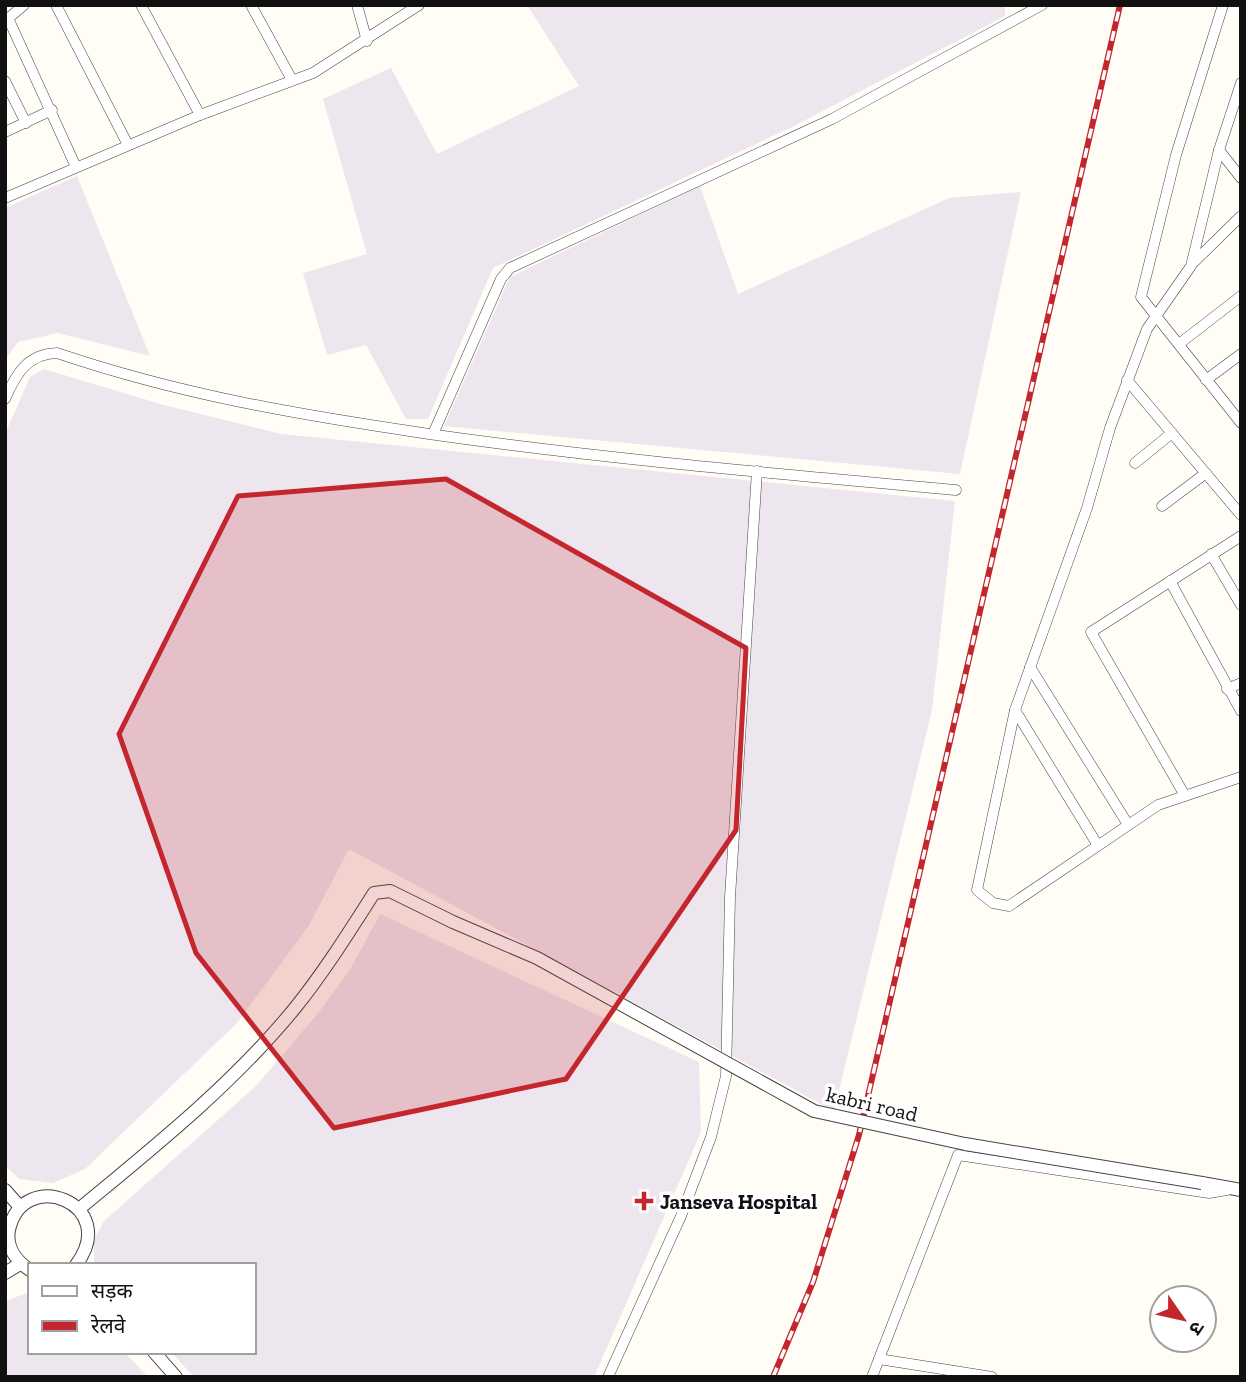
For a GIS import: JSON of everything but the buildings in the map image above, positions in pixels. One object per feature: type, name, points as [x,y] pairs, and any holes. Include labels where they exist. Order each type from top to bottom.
[{"type":"street","points":[[24,5],[7,20],[52,110],[76,167]]},
{"type":"street","points":[[55,5],[128,145]]},
{"type":"street","points":[[141,5],[200,115]]},
{"type":"street","points":[[250,5],[292,80]]},
{"type":"street","points":[[357,5],[367,41]]},
{"type":"street","points":[[5,198],[200,115],[313,73],[367,41],[419,5]]},
{"type":"street","points":[[433,434],[501,279],[510,268],[832,119],[1042,5]]},
{"type":"street","points":[[1223,5],[1176,155],[1141,292],[1143,301],[1241,423]]},
{"type":"street","points":[[5,81],[26,123]]},
{"type":"street","points":[[1191,266],[1219,150],[1241,83]]},
{"type":"street","points":[[5,132],[52,110]]},
{"type":"street","points":[[1219,150],[1241,178]]},
{"type":"street","points":[[1241,216],[1204,249],[1155,313],[1127,380],[1087,508],[1015,710],[976,881],[978,893],[997,905],[1009,906],[1127,823],[1184,794],[1241,777]]},
{"type":"street","points":[[1179,344],[1241,296]]},
{"type":"street","points":[[5,400],[24,365],[37,357],[57,354],[241,404],[433,434],[562,452],[956,490]]},
{"type":"street","points":[[1206,380],[1241,354]]},
{"type":"street","points":[[1127,380],[1241,515]]},
{"type":"street","points":[[1230,410],[1241,401]]},
{"type":"street","points":[[1135,463],[1172,433]]},
{"type":"street","points":[[608,1377],[681,1216],[711,1137],[726,1076],[730,883],[757,471]]},
{"type":"street","points":[[1162,506],[1206,473]]},
{"type":"street","points":[[1184,794],[1091,635],[1095,628],[1241,536]]},
{"type":"street","points":[[1210,554],[1241,605]]},
{"type":"street","points":[[1170,581],[1241,711]]},
{"type":"street","points":[[1030,667],[1127,823]]},
{"type":"street","points":[[1227,689],[1241,683]]},
{"type":"street","points":[[1015,710],[1097,844]]},
{"type":"street","name":"kabri road","points":[[79,1209],[146,1154],[257,1051],[296,1007],[374,893],[390,891],[537,958],[814,1111],[965,1143],[1237,1189]]},
{"type":"street","points":[[872,1377],[958,1155],[1209,1193],[1237,1189]]},
{"type":"street","points":[[5,1190],[20,1207]]},
{"type":"street","points":[[5,1273],[25,1267],[11,1251],[8,1236],[11,1220],[20,1207],[32,1199],[49,1195],[63,1198],[79,1209],[89,1236],[86,1250],[77,1263]]},
{"type":"street","points":[[156,1354],[176,1377]]},
{"type":"street","points":[[879,1359],[992,1377]]},
{"type":"highlighted area","points":[[446,479],[746,648],[736,830],[566,1079],[334,1128],[196,953],[119,734],[238,496]]},
{"type":"shaded area","points":[[527,5],[1005,5],[1005,16],[794,126],[493,268],[428,419],[406,419],[366,345],[327,355],[303,273],[367,254],[323,99],[391,68],[437,154],[579,86]]},
{"type":"shaded area","points":[[77,176],[150,356],[58,333],[18,342],[5,360],[5,208]]},
{"type":"shaded area","points":[[700,186],[738,294],[949,198],[1021,192],[960,474],[444,426],[510,277]]},
{"type":"shaded area","points":[[44,369],[164,405],[281,434],[955,501],[932,710],[834,1111],[349,849],[308,927],[237,1023],[85,1169],[53,1183],[19,1179],[5,1165],[5,434],[30,377]]},
{"type":"shaded area","points":[[380,914],[699,1062],[701,1132],[594,1377],[194,1377],[173,1354],[256,1354],[256,1263],[94,1263],[94,1240],[104,1221],[256,1086],[319,1012],[351,968]]},
{"type":"shaded area","points":[[28,1293],[28,1354],[126,1354],[148,1377],[5,1377],[5,1301]]},
{"type":"railway","points":[[773,1377],[813,1282],[859,1135],[1120,5]]},
{"type":"place","name":"Janseva Hospital","points":[[644,1201]]}]
